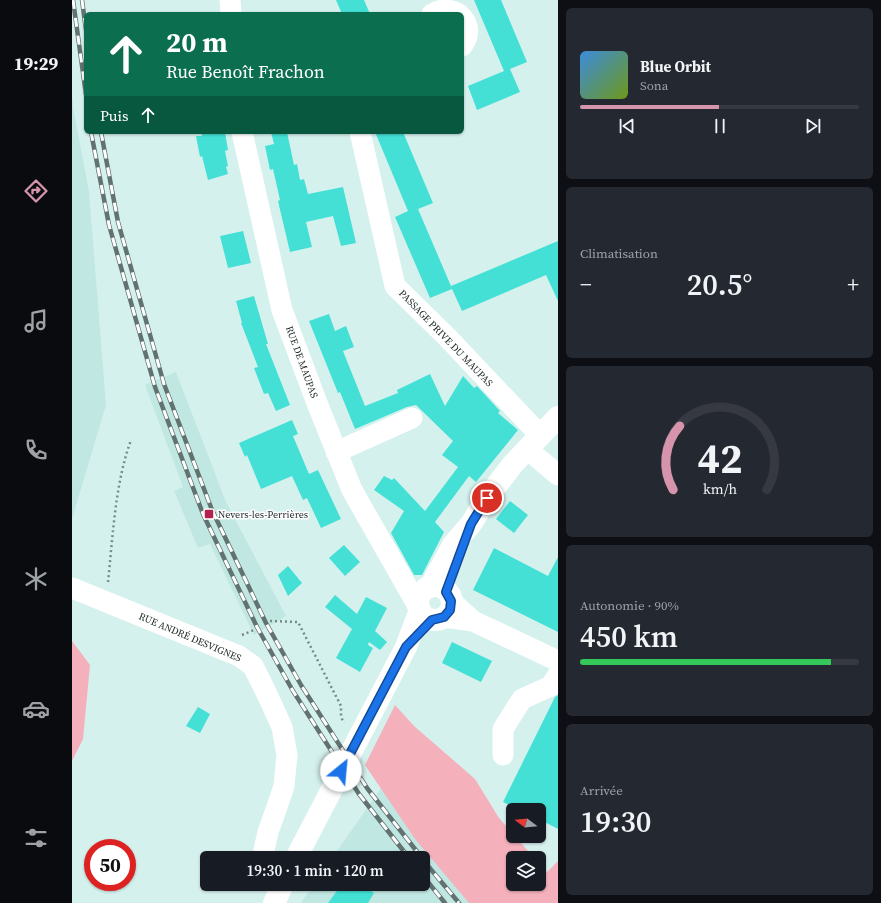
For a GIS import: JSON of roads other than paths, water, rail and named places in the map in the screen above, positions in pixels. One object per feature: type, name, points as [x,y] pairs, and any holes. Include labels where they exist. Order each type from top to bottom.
[{"type":"main road","points":[[300,851],[406,647],[433,603],[471,524],[487,498],[533,442],[558,417]]},
{"type":"main road","points":[[274,903],[280,891]]},
{"type":"street","points":[[230,0],[231,12]]},
{"type":"street","points":[[464,24],[467,26],[468,34],[464,44]]},
{"type":"street","name":"RUE DE MAUPAS","points":[[242,134],[282,310],[316,403],[352,490],[401,578],[433,603],[558,661]]},
{"type":"street","name":"PASSAGE PRIVE DU MAUPAS","points":[[360,134],[395,286],[447,337],[533,442],[558,475]]},
{"type":"street","points":[[336,452],[412,418]]},
{"type":"street","name":"RUE ANDRÉ DESVIGNES","points":[[72,588],[240,656],[253,666],[282,727],[287,754],[284,786],[278,808],[268,832],[264,851]]},
{"type":"street","points":[[503,755],[503,729],[522,698],[551,686],[558,675]]},
{"type":"railway","points":[[73,0],[84,80]]},
{"type":"railway","points":[[82,0],[84,15]]},
{"type":"railway","points":[[91,134],[109,225],[155,387],[203,514],[257,627],[293,691],[359,794],[404,851]]},
{"type":"railway","points":[[101,134],[118,222],[164,384],[212,510],[266,623],[301,685],[367,788],[416,851]]},
{"type":"railway","points":[[430,868],[459,903]]},
{"type":"railway","points":[[430,885],[445,903]]},
{"type":"place","name":"Nevers-les-Perrières","points":[[209,514]]}]
